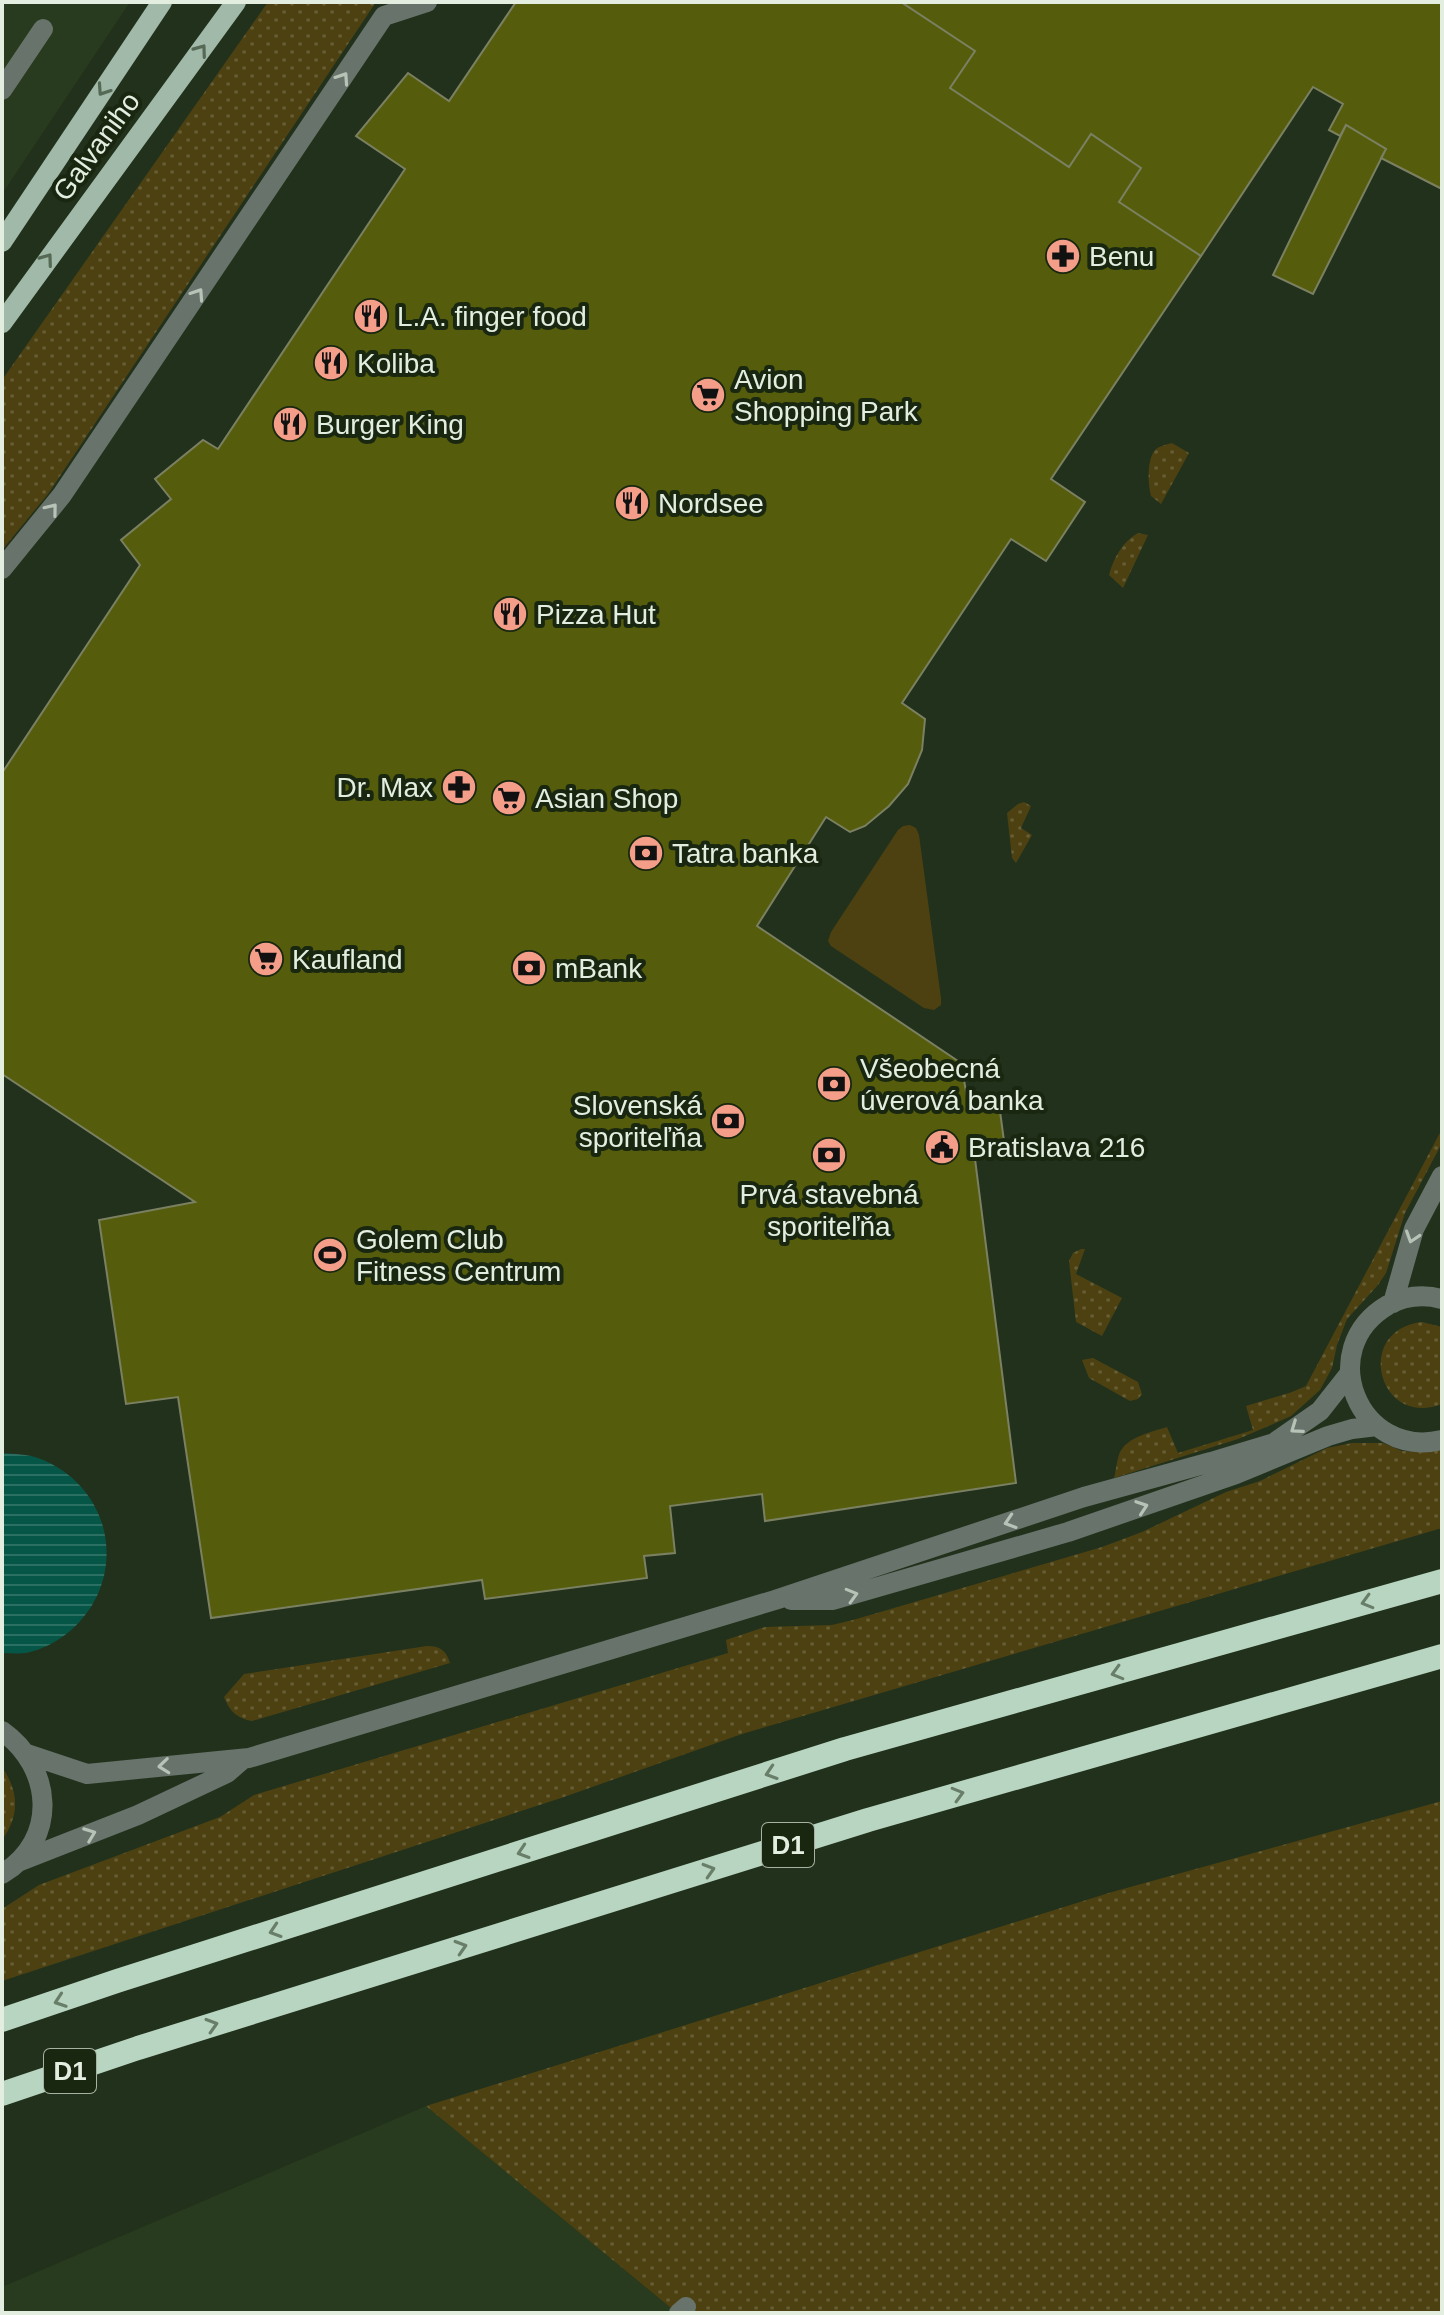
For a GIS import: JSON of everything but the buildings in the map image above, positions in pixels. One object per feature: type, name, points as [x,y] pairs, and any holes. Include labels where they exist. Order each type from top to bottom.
[{"type":"highway","name":"D1","points":[[2,2020],[845,1749],[1442,1581]]},
{"type":"highway","name":"D1","points":[[2,2094],[138,2048],[853,1825],[1442,1656]]},
{"type":"main road","name":"Galvaniho","points":[[2,242],[162,2]]},
{"type":"main road","name":"Galvaniho","points":[[2,323],[236,2]]},
{"type":"lane","points":[[2,569],[62,495],[384,16],[427,2]]},
{"type":"lane","points":[[2,90],[43,29]]},
{"type":"lane","points":[[1393,1303],[1414,1229],[1442,1176]]},
{"type":"lane","points":[[1442,1299],[1415,1296],[1393,1303],[1369,1319],[1354,1344],[1350,1373],[1358,1402],[1377,1426],[1410,1441],[1442,1440]]},
{"type":"lane","points":[[27,1754],[87,1774],[242,1760],[775,1600],[1084,1497],[1274,1443],[1320,1411],[1350,1373]]},
{"type":"lane","points":[[775,1600],[833,1600],[848,1596],[1068,1532],[1278,1459],[1328,1436],[1377,1426]]},
{"type":"lane","points":[[2,1731],[27,1754],[37,1773],[43,1804],[36,1836],[10,1868]]},
{"type":"lane","points":[[10,1868],[138,1815],[227,1773],[242,1760]]},
{"type":"shaded area","points":[[2,2],[130,2],[2,194]]},
{"type":"shaded area","points":[[268,2],[376,2],[48,494],[2,550],[2,380]]},
{"type":"shaded area","points":[[1172,443],[1189,453],[1161,504],[1151,496],[1150,463],[1157,449]]},
{"type":"shaded area","points":[[1138,533],[1148,535],[1123,588],[1109,575],[1119,551]]},
{"type":"shaded area","points":[[1024,802],[1031,806],[1021,828],[1032,835],[1016,863],[1012,858],[1007,813]]},
{"type":"shaded area","points":[[910,825],[916,828],[919,835],[941,998],[941,1005],[934,1010],[924,1008],[828,941],[898,830]]},
{"type":"shaded area","points":[[1442,1129],[1442,1143],[1405,1213],[1386,1273],[1347,1319],[1332,1368],[1320,1390],[1291,1416],[1271,1425],[1238,1439],[1114,1478],[1120,1452],[1135,1438],[1167,1427],[1178,1453],[1253,1430],[1246,1406],[1306,1386]]},
{"type":"shaded area","points":[[1085,1249],[1076,1274],[1122,1298],[1102,1336],[1076,1322],[1069,1261],[1073,1253]]},
{"type":"shaded area","points":[[1422,1322],[1442,1327],[1442,1404],[1420,1408],[1402,1403],[1389,1391],[1382,1375],[1381,1358],[1387,1342],[1400,1329]]},
{"type":"shaded area","points":[[1093,1358],[1138,1382],[1142,1394],[1138,1399],[1130,1401],[1089,1378],[1082,1360]]},
{"type":"shaded area","points":[[1352,1443],[1383,1443],[1402,1451],[1431,1452],[1442,1449],[1442,1528],[742,1734],[561,1798],[2,1981],[2,1909],[39,1885],[220,1817],[254,1795],[728,1653],[726,1640],[765,1627],[832,1625],[1102,1547],[1142,1532],[1226,1492],[1260,1481],[1327,1448]]},
{"type":"shaded area","points":[[427,1646],[442,1650],[450,1663],[252,1721],[235,1714],[224,1697],[244,1674]]},
{"type":"shaded area","points":[[2,1767],[12,1785],[15,1804],[12,1822],[2,1840]]},
{"type":"shaded area","points":[[1442,1801],[1442,2313],[677,2313],[426,2106],[1112,1892]]},
{"type":"shaded area","points":[[426,2106],[677,2313],[2,2313],[2,2287]]},
{"type":"water","points":[[2,1453],[34,1457],[64,1471],[84,1490],[97,1511],[105,1536],[106,1561],[101,1586],[89,1610],[60,1638],[26,1653],[2,1653]]},
{"type":"place","name":"Benu","points":[[1063,256]]},
{"type":"place","name":"L.A. finger food","points":[[371,316]]},
{"type":"place","name":"Koliba","points":[[331,363]]},
{"type":"place","name":"Avion Shopping Park","points":[[708,395]]},
{"type":"place","name":"Burger King","points":[[290,424]]},
{"type":"place","name":"Nordsee","points":[[632,503]]},
{"type":"place","name":"Pizza Hut","points":[[510,614]]},
{"type":"place","name":"Dr. Max","points":[[459,787]]},
{"type":"place","name":"Asian Shop","points":[[509,798]]},
{"type":"place","name":"Tatra banka","points":[[646,853]]},
{"type":"place","name":"Kaufland","points":[[266,959]]},
{"type":"place","name":"mBank","points":[[529,968]]},
{"type":"place","name":"Všeobecná úverová banka","points":[[834,1084]]},
{"type":"place","name":"Slovenská sporiteľňa","points":[[728,1121]]},
{"type":"place","name":"Bratislava 216","points":[[942,1147]]},
{"type":"place","name":"Prvá stavebná sporiteľňa","points":[[829,1155]]},
{"type":"place","name":"Golem Club Fitness Centrum","points":[[330,1255]]}]
